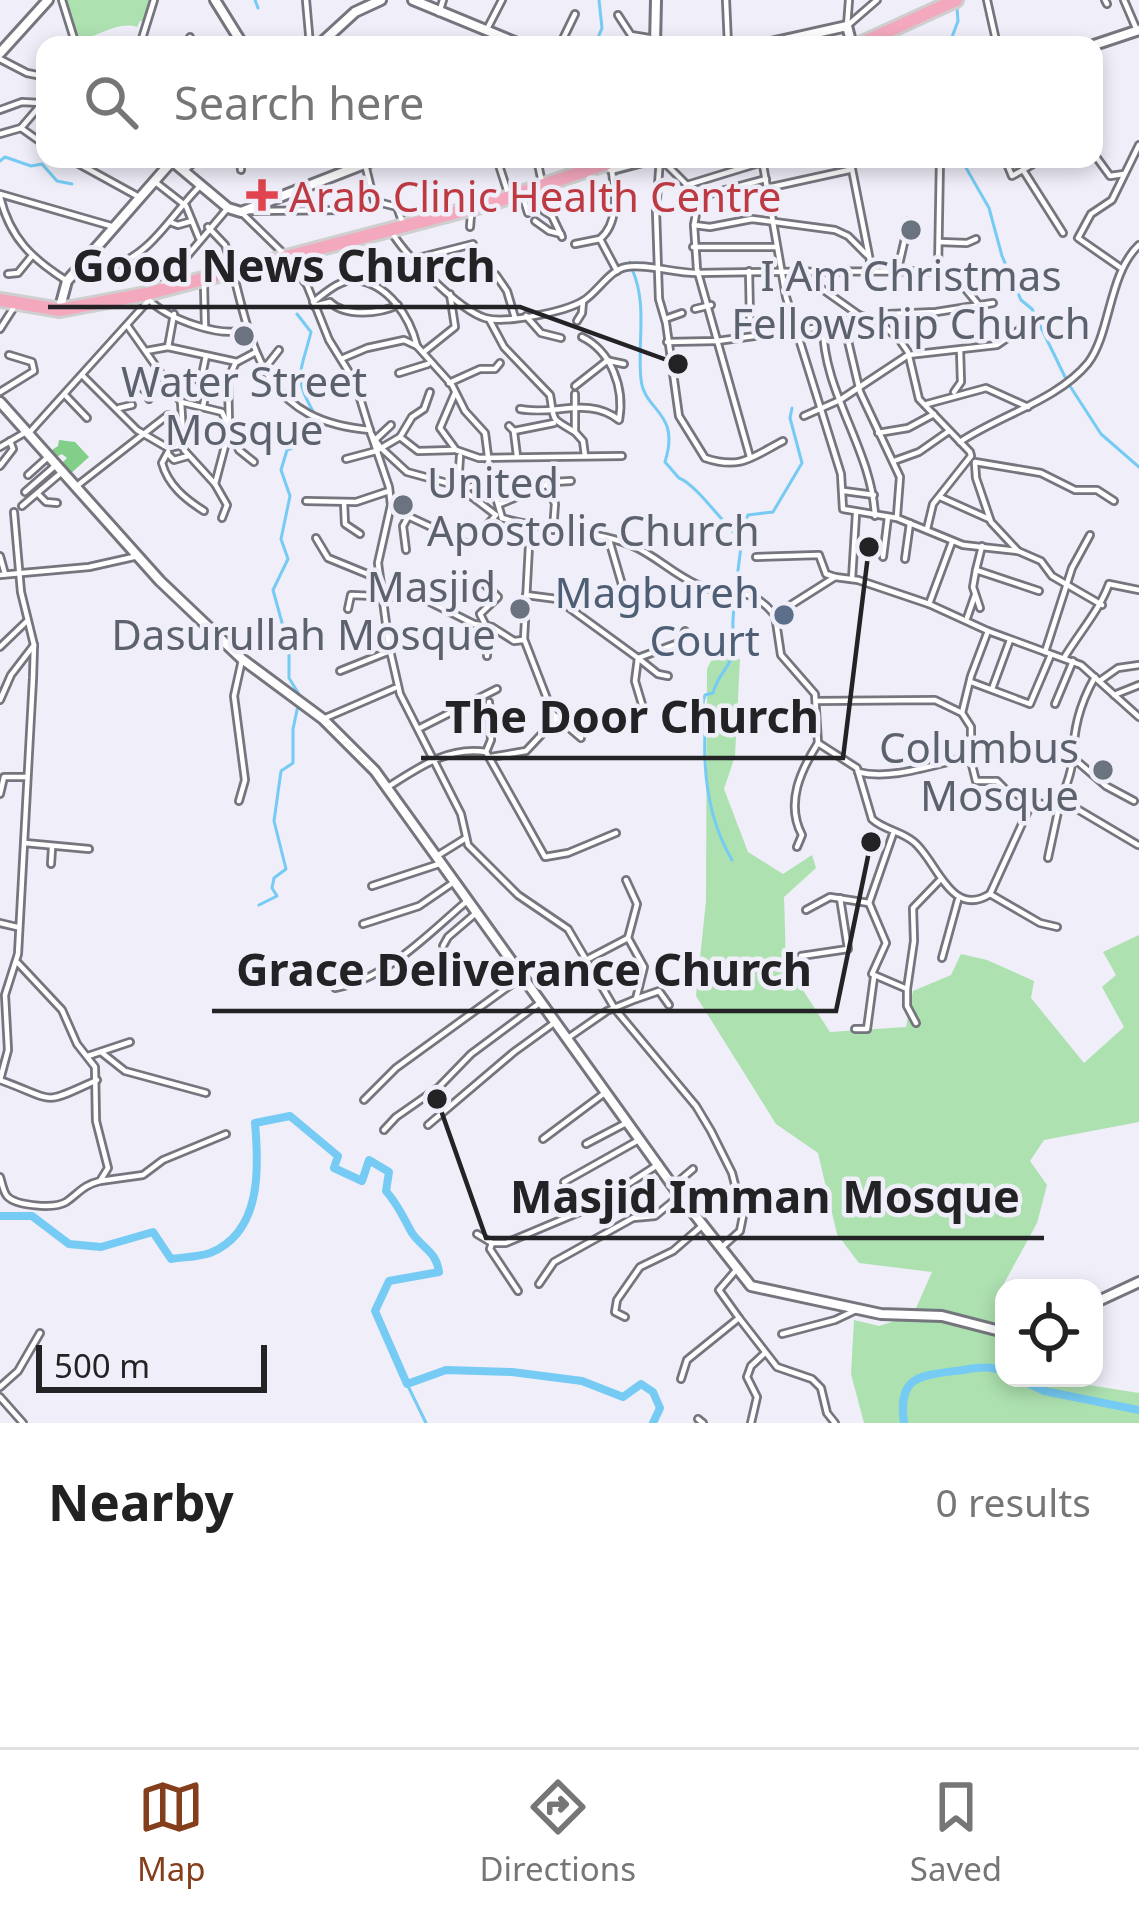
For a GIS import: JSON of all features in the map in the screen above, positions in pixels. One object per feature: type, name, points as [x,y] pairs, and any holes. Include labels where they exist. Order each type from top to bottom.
[{"type":"highway","points":[[879,36],[960,0]]},
{"type":"highway","points":[[0,299],[60,310],[147,297],[596,168]]},
{"type":"highway","points":[[394,226],[491,201]]},
{"type":"highway","points":[[0,299],[60,307],[233,270]]},
{"type":"street","points":[[36,75],[0,56],[10,38],[48,0]]},
{"type":"street","points":[[62,0],[73,36]]},
{"type":"street","points":[[143,36],[154,0]]},
{"type":"street","points":[[215,0],[237,36]]},
{"type":"street","points":[[306,0],[309,36]]},
{"type":"street","points":[[330,36],[364,4],[381,0]]},
{"type":"street","points":[[413,0],[499,36]]},
{"type":"street","points":[[439,13],[443,0]]},
{"type":"street","points":[[486,31],[502,0]]},
{"type":"street","points":[[655,36],[656,0]]},
{"type":"street","points":[[725,0],[727,36]]},
{"type":"street","points":[[849,0],[847,26],[853,36]]},
{"type":"street","points":[[808,36],[847,26],[877,0]]},
{"type":"street","points":[[987,0],[995,36]]},
{"type":"street","points":[[1103,42],[1138,31],[1124,0]]},
{"type":"street","points":[[564,36],[575,14]]},
{"type":"street","points":[[618,15],[634,36]]},
{"type":"street","points":[[0,110],[36,102]]},
{"type":"street","points":[[0,134],[21,128],[36,110]]},
{"type":"street","points":[[21,128],[36,139]]},
{"type":"street","points":[[1121,268],[1078,238],[1091,214],[1110,203],[1139,145]]},
{"type":"street","points":[[1103,166],[1110,176],[1128,173]]},
{"type":"street","points":[[86,168],[139,197]]},
{"type":"street","points":[[60,307],[67,281],[165,168]]},
{"type":"street","points":[[182,168],[228,208],[344,210]]},
{"type":"street","points":[[243,211],[347,168]]},
{"type":"street","points":[[364,168],[374,200],[397,207],[394,226],[413,259],[450,294],[489,319],[504,347],[550,395],[549,411],[556,423]]},
{"type":"street","points":[[502,168],[528,213]]},
{"type":"street","points":[[535,220],[561,235],[544,211],[538,168]]},
{"type":"street","points":[[575,244],[607,234],[613,216],[611,168]]},
{"type":"street","points":[[659,168],[659,299],[679,416],[694,446],[716,462],[737,465],[783,441]]},
{"type":"street","points":[[669,168],[699,197]]},
{"type":"street","points":[[687,185],[739,168]]},
{"type":"street","points":[[764,168],[781,273],[844,491],[843,509],[896,518],[951,541],[1018,551],[1041,561],[1048,573],[1102,605]]},
{"type":"street","points":[[938,271],[940,168]]},
{"type":"street","points":[[1008,168],[1012,176],[1026,168]]},
{"type":"street","points":[[767,188],[851,169],[873,274]]},
{"type":"street","points":[[1023,170],[1064,233]]},
{"type":"street","points":[[699,197],[766,179]]},
{"type":"street","points":[[154,181],[183,203],[199,238]]},
{"type":"street","points":[[113,266],[140,251],[202,184]]},
{"type":"street","points":[[0,195],[89,217],[116,229]]},
{"type":"street","points":[[0,195],[13,232],[32,256],[67,281]]},
{"type":"street","points":[[699,197],[693,247],[750,457]]},
{"type":"street","points":[[161,287],[228,208]]},
{"type":"street","points":[[470,226],[471,209]]},
{"type":"street","points":[[243,211],[307,285],[358,390],[385,470],[391,505],[378,550],[397,686],[461,814],[466,838],[518,896],[568,928],[615,1009],[700,1112],[732,1174],[741,1208],[742,1227],[722,1248]]},
{"type":"street","points":[[694,225],[710,227],[752,219],[842,232],[867,255]]},
{"type":"street","points":[[170,222],[192,221]]},
{"type":"street","points":[[898,269],[909,221]]},
{"type":"street","points":[[208,227],[225,245],[254,353],[278,392],[329,424],[372,434],[391,424]]},
{"type":"street","points":[[600,239],[617,271]]},
{"type":"street","points":[[940,242],[976,239]]},
{"type":"street","points":[[132,243],[140,251]]},
{"type":"street","points":[[413,259],[472,244]]},
{"type":"street","points":[[960,442],[1028,407],[1090,362],[1121,268],[1139,245]]},
{"type":"street","points":[[693,247],[775,247]]},
{"type":"street","points":[[8,274],[18,273],[32,256]]},
{"type":"street","points":[[489,319],[515,319],[583,302],[617,271],[631,267],[699,273],[938,271],[961,281],[977,304]]},
{"type":"street","points":[[749,271],[751,320],[763,333]]},
{"type":"street","points":[[799,272],[899,339],[908,356],[913,385],[973,459],[989,519]]},
{"type":"street","points":[[496,274],[515,319]]},
{"type":"street","points":[[203,279],[205,327]]},
{"type":"street","points":[[314,304],[328,290],[353,280],[389,295],[398,305],[417,346],[485,433],[500,512]]},
{"type":"street","points":[[423,353],[454,327],[450,294]]},
{"type":"street","points":[[0,447],[27,433],[66,394],[147,297],[205,327],[234,333],[249,329]]},
{"type":"street","points":[[314,304],[330,302],[340,310],[381,311],[398,305]]},
{"type":"street","points":[[577,321],[583,302]]},
{"type":"street","points":[[875,320],[888,314],[993,303]]},
{"type":"street","points":[[0,329],[16,304]]},
{"type":"street","points":[[695,309],[710,305]]},
{"type":"street","points":[[665,319],[682,313]]},
{"type":"street","points":[[168,347],[174,314]]},
{"type":"street","points":[[136,315],[146,351],[181,402],[188,456],[227,505],[222,518]]},
{"type":"street","points":[[668,341],[717,341],[844,324],[859,315]]},
{"type":"street","points":[[526,316],[541,333],[561,338]]},
{"type":"street","points":[[804,416],[840,400],[908,356],[997,345],[1034,320]]},
{"type":"street","points":[[844,324],[860,387],[894,461],[900,484],[896,518]]},
{"type":"street","points":[[127,325],[139,329]]},
{"type":"street","points":[[823,326],[840,400],[874,495],[875,516]]},
{"type":"street","points":[[582,337],[609,360],[624,364]]},
{"type":"street","points":[[340,359],[404,340],[417,346]]},
{"type":"street","points":[[146,351],[168,347],[237,362]]},
{"type":"street","points":[[264,369],[279,350]]},
{"type":"street","points":[[954,392],[961,382],[960,350]]},
{"type":"street","points":[[254,353],[237,362],[228,380],[229,431],[239,450],[254,462]]},
{"type":"street","points":[[203,406],[207,354]]},
{"type":"street","points":[[0,392],[34,371],[32,362],[9,355]]},
{"type":"street","points":[[520,409],[596,408],[619,420],[622,403],[609,360]]},
{"type":"street","points":[[575,432],[575,390],[609,360]]},
{"type":"street","points":[[399,373],[430,363]]},
{"type":"street","points":[[449,382],[495,369],[500,363]]},
{"type":"street","points":[[82,375],[174,460],[188,456]]},
{"type":"street","points":[[135,383],[149,397],[166,380]]},
{"type":"street","points":[[172,388],[181,382],[228,380]]},
{"type":"street","points":[[926,404],[986,388],[1028,407]]},
{"type":"street","points":[[346,459],[400,437],[424,409],[430,392]]},
{"type":"street","points":[[457,392],[440,428],[458,452],[461,488]]},
{"type":"street","points":[[66,394],[87,418]]},
{"type":"street","points":[[0,402],[137,556],[242,658],[323,718],[388,787],[680,1196],[752,1287],[884,1314],[942,1316],[995,1331]]},
{"type":"street","points":[[181,402],[230,410]]},
{"type":"street","points":[[119,408],[132,405]]},
{"type":"street","points":[[221,412],[228,422],[250,431]]},
{"type":"street","points":[[878,433],[908,428],[934,414]]},
{"type":"street","points":[[75,487],[168,416]]},
{"type":"street","points":[[158,423],[160,443]]},
{"type":"street","points":[[517,456],[511,429],[556,423],[575,432],[583,441],[585,455]]},
{"type":"street","points":[[214,484],[229,431]]},
{"type":"street","points":[[894,461],[919,452],[949,431]]},
{"type":"street","points":[[400,437],[418,451],[622,457]]},
{"type":"street","points":[[0,466],[13,449],[10,441]]},
{"type":"street","points":[[183,445],[168,450],[162,463],[167,478],[204,511]]},
{"type":"street","points":[[378,449],[407,472],[461,488],[530,527],[609,540],[649,554],[698,585],[756,596],[775,615],[781,655],[812,688],[816,701],[818,743],[796,781],[795,817],[802,835],[797,847]]},
{"type":"street","points":[[928,529],[928,514],[938,496],[973,459]]},
{"type":"street","points":[[973,459],[1041,473],[1075,490],[1097,490],[1114,501]]},
{"type":"street","points":[[28,475],[55,465]]},
{"type":"street","points":[[25,492],[55,465]]},
{"type":"street","points":[[22,506],[38,495],[55,465]]},
{"type":"street","points":[[461,488],[491,480]]},
{"type":"street","points":[[391,505],[470,545],[500,512],[548,484],[571,481]]},
{"type":"street","points":[[548,484],[555,504],[553,530]]},
{"type":"street","points":[[306,501],[344,502],[389,491]]},
{"type":"street","points":[[844,491],[874,495]]},
{"type":"street","points":[[38,495],[57,503]]},
{"type":"street","points":[[938,496],[989,519],[1018,551]]},
{"type":"street","points":[[344,502],[344,524],[360,534]]},
{"type":"street","points":[[14,512],[26,622],[34,645],[18,962],[4,994],[8,1050],[0,1080],[49,1099],[66,1097],[98,1080]]},
{"type":"street","points":[[852,579],[856,514]]},
{"type":"street","points":[[406,550],[403,526],[408,517]]},
{"type":"street","points":[[883,557],[888,517]]},
{"type":"street","points":[[905,559],[910,523]]},
{"type":"street","points":[[530,527],[524,639],[556,718],[581,739]]},
{"type":"street","points":[[971,682],[1030,704],[1067,584],[1090,535]]},
{"type":"street","points":[[316,538],[328,559],[379,578]]},
{"type":"street","points":[[609,540],[623,588]]},
{"type":"street","points":[[929,604],[949,558],[951,541]]},
{"type":"street","points":[[966,620],[985,546]]},
{"type":"street","points":[[756,557],[819,555],[826,574],[929,604],[1073,662],[1139,717]]},
{"type":"street","points":[[0,556],[3,575],[19,575],[137,556]]},
{"type":"street","points":[[976,570],[1040,591]]},
{"type":"street","points":[[775,615],[835,577]]},
{"type":"street","points":[[480,580],[498,597],[480,614],[487,626],[487,656]]},
{"type":"street","points":[[1064,658],[1088,618],[1102,605],[1109,584],[1139,590]]},
{"type":"street","points":[[348,609],[351,595],[422,598],[514,641],[524,639]]},
{"type":"street","points":[[526,595],[557,599],[658,674],[668,676]]},
{"type":"street","points":[[975,595],[980,608]]},
{"type":"street","points":[[0,647],[26,622]]},
{"type":"street","points":[[638,658],[681,642],[685,631]]},
{"type":"street","points":[[962,713],[988,631]]},
{"type":"street","points":[[992,689],[1010,640]]},
{"type":"street","points":[[0,700],[11,675],[34,645]]},
{"type":"street","points":[[340,671],[390,651]]},
{"type":"street","points":[[239,801],[245,780],[234,696],[242,658]]},
{"type":"street","points":[[638,658],[634,681],[644,711]]},
{"type":"street","points":[[1054,704],[1073,662]]},
{"type":"street","points":[[1048,858],[1072,763],[1076,721],[1097,679],[1139,664]]},
{"type":"street","points":[[1114,694],[1139,685]]},
{"type":"street","points":[[323,718],[397,686]]},
{"type":"street","points":[[420,728],[496,689]]},
{"type":"street","points":[[816,701],[940,700],[968,717],[977,782],[997,781],[1005,790],[1032,802],[1060,804],[1138,845]]},
{"type":"street","points":[[489,702],[489,755],[545,857],[616,833]]},
{"type":"street","points":[[388,787],[433,760],[463,752],[515,756],[529,749],[556,718]]},
{"type":"street","points":[[818,743],[853,765],[869,814],[879,825],[917,845],[940,880],[959,898],[976,900],[990,894],[1032,802]]},
{"type":"street","points":[[1071,756],[1106,786],[1134,801]]},
{"type":"street","points":[[858,772],[894,772],[971,757]]},
{"type":"street","points":[[0,794],[5,777],[27,777]]},
{"type":"street","points":[[855,1029],[867,1029],[872,974],[884,952],[885,938],[869,903],[892,843],[891,831]]},
{"type":"street","points":[[372,886],[439,860],[466,838]]},
{"type":"street","points":[[25,843],[89,849]]},
{"type":"street","points":[[51,863],[52,848]]},
{"type":"street","points":[[626,880],[637,904],[628,938],[643,963],[636,999]]},
{"type":"street","points":[[916,1023],[907,989],[913,908],[940,880]]},
{"type":"street","points":[[363,924],[419,906],[454,882]]},
{"type":"street","points":[[990,894],[1029,918],[1057,927]]},
{"type":"street","points":[[800,956],[848,950],[841,898]]},
{"type":"street","points":[[942,958],[959,898]]},
{"type":"street","points":[[806,910],[822,899],[869,903]]},
{"type":"street","points":[[335,988],[378,971],[422,942],[467,901]]},
{"type":"street","points":[[442,946],[476,913]]},
{"type":"street","points":[[0,923],[17,927]]},
{"type":"street","points":[[586,960],[628,938]]},
{"type":"street","points":[[18,962],[62,1010],[77,1044],[88,1056],[98,1080],[96,1121],[115,1179]]},
{"type":"street","points":[[364,1100],[396,1068],[523,976]]},
{"type":"street","points":[[874,977],[907,989]]},
{"type":"street","points":[[568,1038],[615,1009],[659,991],[669,1005]]},
{"type":"street","points":[[384,1130],[439,1087],[471,1054],[541,1003]]},
{"type":"street","points":[[428,1125],[556,1022]]},
{"type":"street","points":[[88,1056],[130,1042]]},
{"type":"street","points":[[101,1052],[125,1071],[206,1094]]},
{"type":"street","points":[[543,1139],[606,1092]]},
{"type":"street","points":[[586,1144],[628,1122]]},
{"type":"street","points":[[0,1177],[4,1194],[17,1203],[58,1204],[83,1186],[143,1175],[163,1160],[226,1134]]},
{"type":"street","points":[[564,1182],[640,1139]]},
{"type":"street","points":[[477,1234],[492,1243],[506,1244],[594,1205],[659,1164]]},
{"type":"street","points":[[100,1181],[108,1168]]},
{"type":"street","points":[[673,1186],[693,1169]]},
{"type":"street","points":[[539,1284],[554,1262],[633,1218],[655,1216],[680,1196]]},
{"type":"street","points":[[626,1317],[615,1312],[616,1304],[637,1270],[673,1251],[703,1225]]},
{"type":"street","points":[[492,1243],[490,1249],[518,1291]]},
{"type":"street","points":[[737,1269],[719,1290],[779,1368],[812,1379],[821,1388],[827,1413],[835,1423]]},
{"type":"street","points":[[1103,1299],[1139,1282]]},
{"type":"street","points":[[782,1334],[836,1320],[858,1308]]},
{"type":"street","points":[[681,1379],[687,1360],[739,1318]]},
{"type":"street","points":[[0,1387],[18,1371],[40,1333]]},
{"type":"street","points":[[751,1423],[757,1397],[747,1377],[765,1353]]},
{"type":"street","points":[[0,1397],[23,1423]]},
{"type":"green space","points":[[65,0],[151,0],[147,24],[140,21],[137,27],[75,36]]},
{"type":"green space","points":[[59,440],[75,442],[89,457],[68,476],[60,465],[67,458],[62,454],[54,458],[49,452]]},
{"type":"green space","points":[[713,657],[740,659],[735,756],[724,789],[748,852],[783,874],[812,855],[816,868],[784,897],[786,964],[830,1032],[906,1027],[913,991],[951,975],[961,954],[1034,981],[1031,998],[1084,1063],[1124,1027],[1102,987],[1116,975],[1103,952],[1139,935],[1139,1122],[1044,1140],[1030,1161],[1047,1185],[1037,1223],[1006,1279],[995,1279],[995,1387],[1101,1387],[1139,1393],[1139,1423],[864,1423],[851,1374],[854,1320],[879,1326],[913,1315],[932,1272],[859,1263],[837,1234],[818,1153],[776,1124],[696,996],[706,901],[707,669]]},
{"type":"waterway","points":[[255,0],[258,8]]},
{"type":"waterway","points":[[599,0],[599,36]]},
{"type":"waterway","points":[[952,36],[957,8]]},
{"type":"waterway","points":[[0,161],[5,157],[36,165]]},
{"type":"waterway","points":[[46,168],[57,181],[72,184]]},
{"type":"waterway","points":[[966,168],[989,208],[1021,300],[1032,309],[1066,379]]},
{"type":"waterway","points":[[632,269],[641,310],[641,379],[668,432],[665,462],[743,542]]},
{"type":"waterway","points":[[259,905],[277,896],[272,888],[274,878],[286,869],[274,821],[281,771],[293,763],[300,696],[289,678],[289,648],[273,590],[288,559],[281,539],[290,496],[281,470],[287,450],[295,447],[296,429],[317,418],[300,376],[311,332],[297,314]]},
{"type":"waterway","points":[[1068,383],[1101,434],[1139,467]]},
{"type":"waterway","points":[[732,860],[709,799],[703,704],[732,655],[748,515],[773,512],[802,463],[790,418],[792,408]]},
{"type":"waterway","points":[[0,1216],[32,1216],[69,1244],[101,1247],[153,1232],[171,1259],[210,1253],[227,1243],[248,1215],[256,1178],[255,1123],[290,1116],[338,1156],[334,1168],[362,1181],[369,1160],[389,1172],[386,1191],[435,1259],[439,1272],[389,1281],[375,1311],[407,1384],[446,1370],[582,1381],[623,1397],[641,1384],[653,1392],[660,1408],[653,1423]]},
{"type":"waterway","points":[[904,1423],[904,1397],[913,1382],[941,1373],[995,1369]]},
{"type":"waterway","points":[[407,1384],[426,1423]]},
{"type":"waterway","points":[[1036,1387],[1139,1410]]},
{"type":"place","name":"Arab Clinic Health Centre","points":[[262,195]]},
{"type":"place","name":"I Am Christmas Fellowship Church","points":[[911,230]]},
{"type":"place","name":"Water Street Mosque","points":[[244,336]]},
{"type":"place","name":"Good News Church","points":[[678,364]]},
{"type":"place","name":"United Apostolic Church","points":[[403,505]]},
{"type":"place","name":"The Door Church","points":[[869,547]]},
{"type":"place","name":"Masjid Dasurullah Mosque","points":[[520,609]]},
{"type":"place","name":"Magbureh Court","points":[[784,615]]},
{"type":"place","name":"Columbus Mosque","points":[[1103,770]]},
{"type":"place","name":"Grace Deliverance Church","points":[[871,842]]},
{"type":"place","name":"Masjid Imman Mosque","points":[[437,1099]]}]
